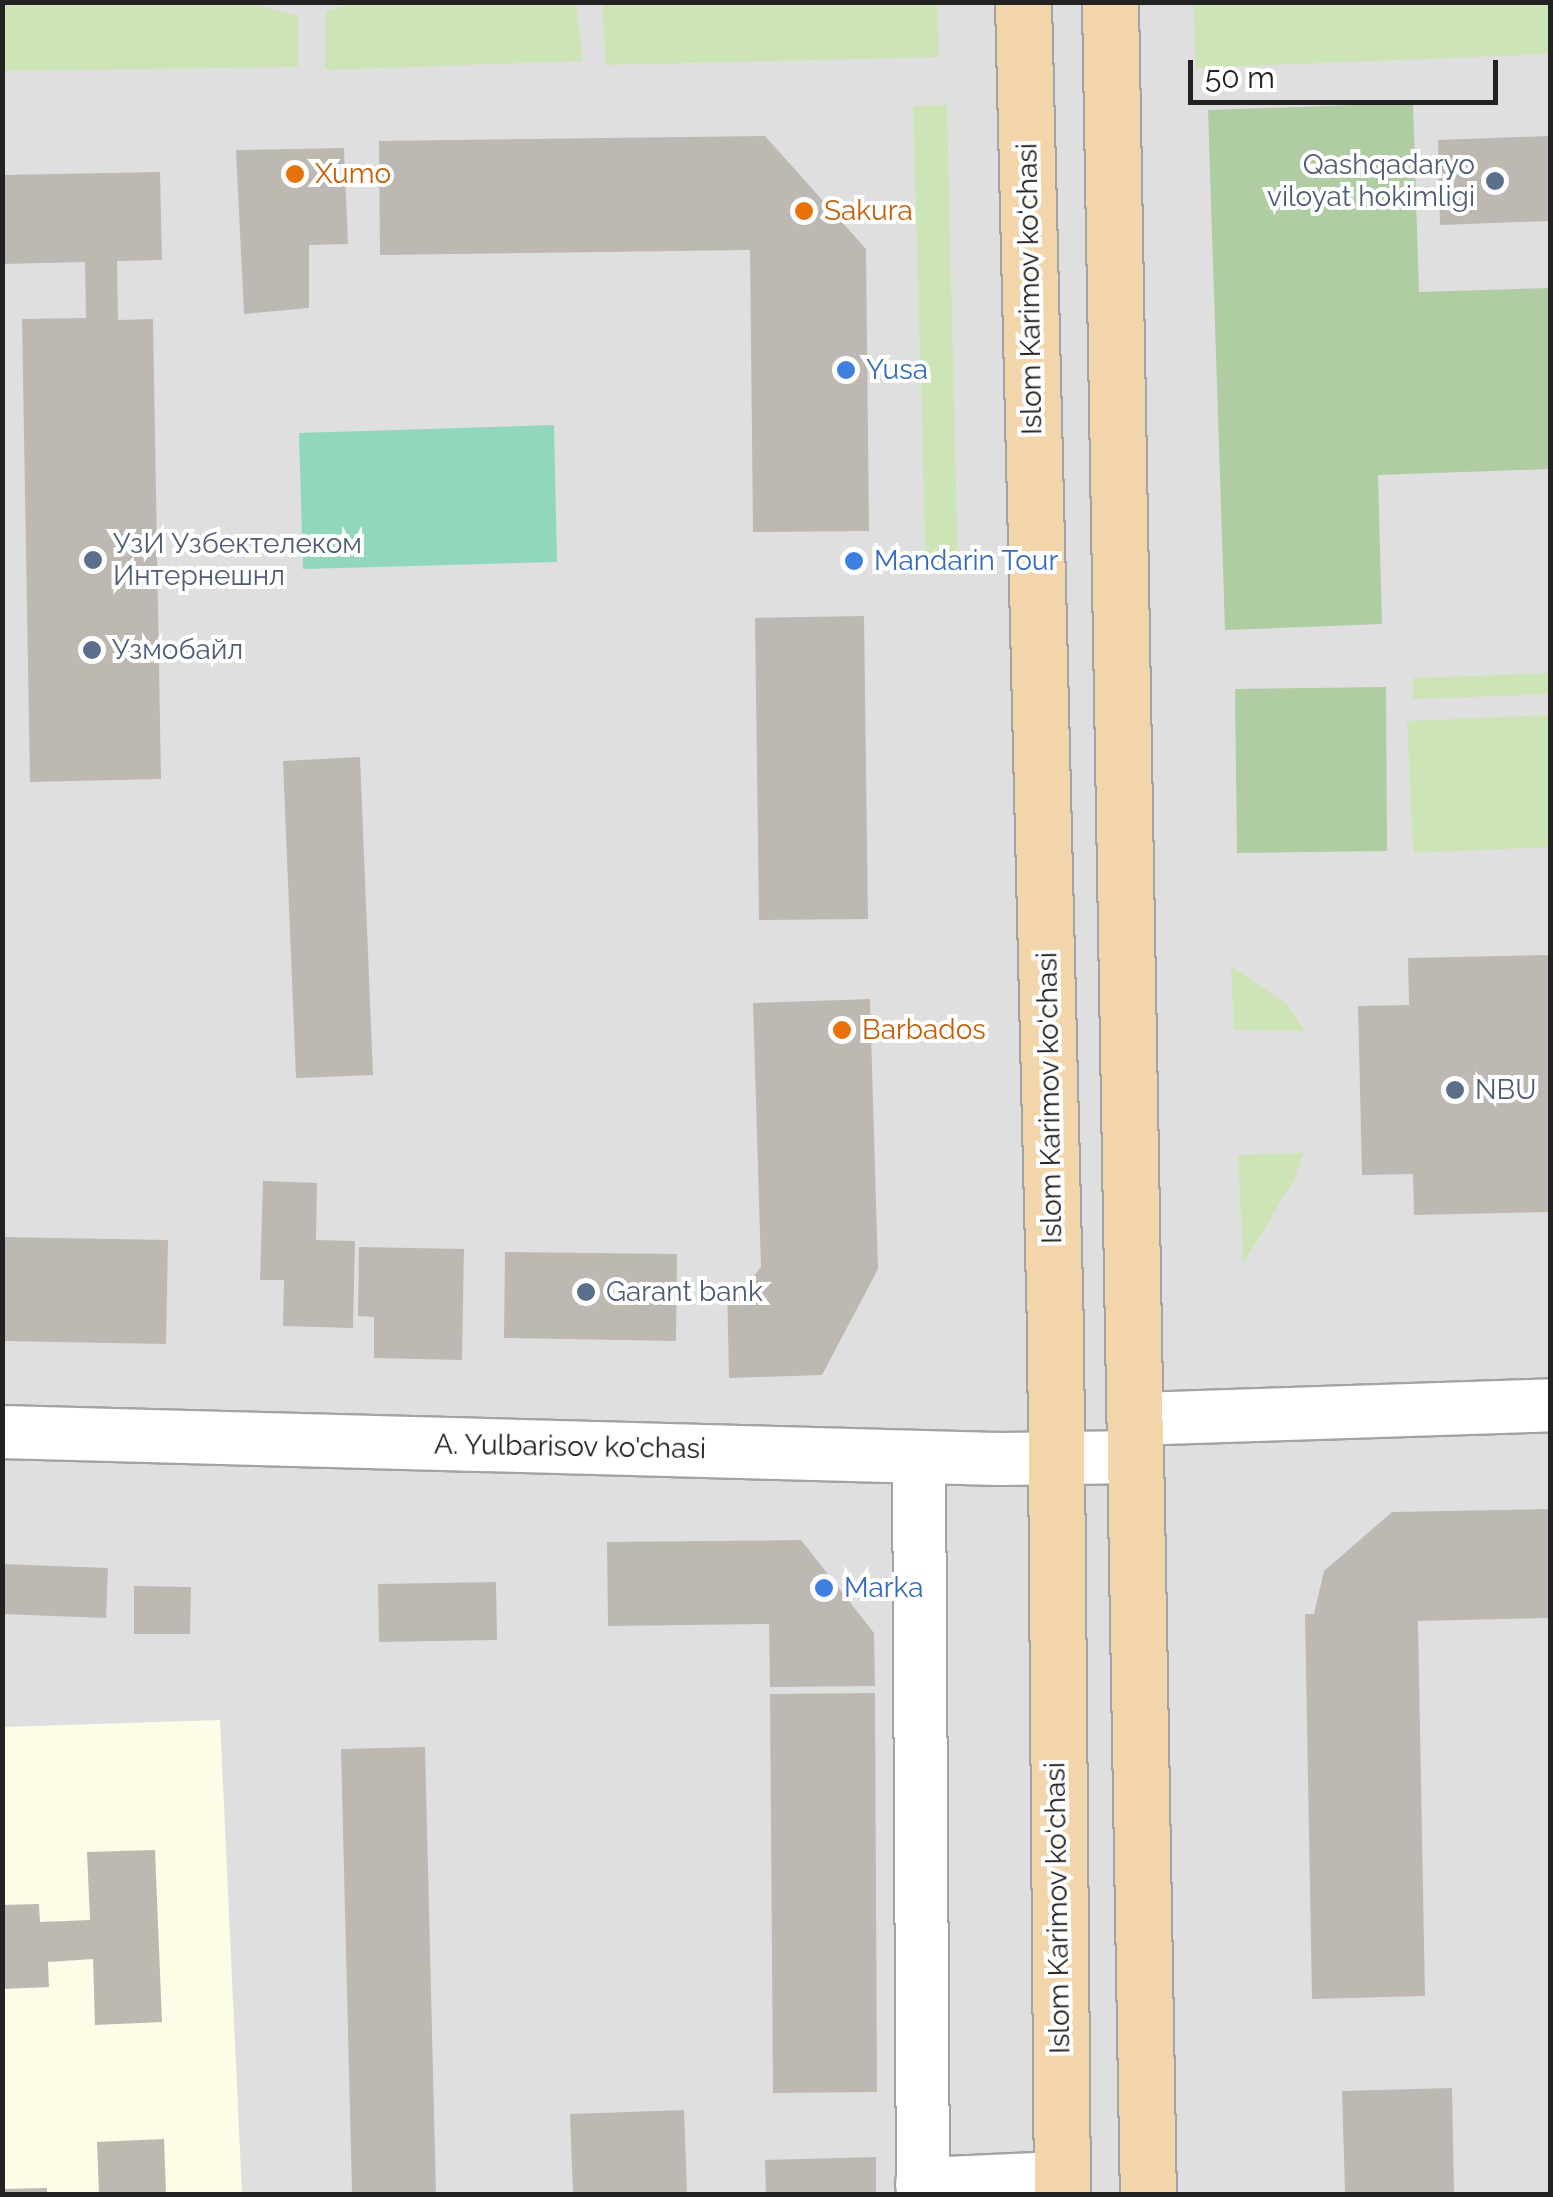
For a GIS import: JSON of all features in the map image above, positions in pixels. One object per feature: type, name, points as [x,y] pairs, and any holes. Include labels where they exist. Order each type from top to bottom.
[{"type":"main road","name":"Islom Karimov ko‘chasi","points":[[1023,2],[1055,1458],[1062,2186]]},
{"type":"main road","points":[[1110,2],[1148,2194]]},
{"type":"street","name":"A. Yulbarisov ko'chasi","points":[[2,1432],[919,1458],[1055,1458],[1136,1438],[1550,1405]]},
{"type":"street","points":[[919,1458],[923,2189],[1062,2186]]},
{"type":"shaded area","points":[[3,3],[1550,3],[1550,2194],[3,2194]]},
{"type":"shaded area","points":[[220,1720],[242,2194],[3,2194],[2,1727]]},
{"type":"green space","points":[[358,2],[576,3],[583,61],[325,70],[326,11]]},
{"type":"green space","points":[[2,3],[248,3],[298,16],[298,67],[3,71]]},
{"type":"green space","points":[[602,3],[937,3],[939,57],[606,65]]},
{"type":"green space","points":[[1193,3],[1550,3],[1550,54],[1196,68]]},
{"type":"green space","points":[[1413,103],[1419,292],[1550,288],[1550,469],[1378,475],[1382,624],[1225,630],[1208,110]]},
{"type":"green space","points":[[947,105],[958,569],[926,570],[913,106]]},
{"type":"green space","points":[[554,425],[557,562],[303,569],[299,433]]},
{"type":"green space","points":[[1550,673],[1550,694],[1413,699],[1413,678]]},
{"type":"green space","points":[[1386,687],[1387,851],[1237,853],[1235,689]]},
{"type":"green space","points":[[1550,715],[1550,847],[1413,853],[1407,721]]},
{"type":"green space","points":[[1231,966],[1288,1005],[1304,1031],[1234,1030]]},
{"type":"green space","points":[[1303,1153],[1294,1180],[1243,1264],[1238,1155]]},
{"type":"building","points":[[765,136],[866,249],[869,531],[753,532],[750,250],[380,255],[379,141]]},
{"type":"building","name":"Qashqadaryo viloyat hokimligi","points":[[1550,136],[1550,221],[1440,225],[1438,140]]},
{"type":"building","points":[[344,148],[348,244],[309,245],[309,308],[244,314],[236,150]]},
{"type":"building","points":[[160,172],[162,260],[117,261],[118,320],[153,319],[161,779],[30,782],[22,319],[86,318],[85,262],[2,264],[2,175]]},
{"type":"building","points":[[864,616],[868,919],[759,920],[755,618]]},
{"type":"building","points":[[360,757],[373,1075],[296,1078],[283,761]]},
{"type":"building","name":"NBU","points":[[1550,955],[1550,1212],[1414,1215],[1413,1174],[1362,1175],[1358,1006],[1409,1005],[1408,958]]},
{"type":"building","points":[[870,999],[878,1269],[822,1375],[729,1378],[727,1285],[747,1284],[761,1267],[753,1003]]},
{"type":"building","points":[[263,1181],[317,1183],[316,1240],[355,1241],[353,1328],[283,1326],[284,1280],[260,1280]]},
{"type":"building","points":[[2,1237],[168,1240],[166,1344],[2,1341]]},
{"type":"building","points":[[359,1247],[464,1249],[462,1360],[374,1358],[374,1317],[358,1316]]},
{"type":"building","points":[[505,1252],[677,1254],[676,1341],[504,1338]]},
{"type":"building","points":[[1550,1509],[1550,1618],[1418,1621],[1425,1996],[1312,1999],[1305,1614],[1314,1614],[1324,1571],[1392,1512]]},
{"type":"building","points":[[801,1540],[874,1633],[875,1686],[770,1687],[769,1624],[608,1626],[607,1542]]},
{"type":"building","points":[[2,1564],[108,1568],[106,1618],[2,1614]]},
{"type":"building","points":[[496,1582],[497,1640],[379,1642],[378,1584]]},
{"type":"building","points":[[134,1586],[191,1587],[190,1634],[134,1634]]},
{"type":"building","points":[[875,1693],[877,2092],[773,2093],[770,1694]]},
{"type":"building","points":[[425,1747],[436,2194],[352,2194],[341,1749]]},
{"type":"building","points":[[155,1850],[162,2022],[95,2025],[93,1959],[48,1962],[49,1987],[2,1989],[2,1905],[39,1904],[40,1922],[90,1920],[87,1852]]},
{"type":"building","points":[[1452,2088],[1454,2194],[1345,2194],[1342,2091]]},
{"type":"building","points":[[684,2110],[687,2194],[573,2194],[570,2114]]},
{"type":"building","points":[[164,2139],[166,2194],[99,2194],[97,2142]]},
{"type":"building","points":[[876,2157],[876,2194],[766,2194],[765,2160]]},
{"type":"building","points":[[47,2188],[47,2194],[2,2194],[2,2189]]},
{"type":"place","name":"Xumo","points":[[295,174]]},
{"type":"place","name":"Qashqadaryo viloyat hokimligi","points":[[1495,181]]},
{"type":"place","name":"Sakura","points":[[804,211]]},
{"type":"place","name":"Yusa","points":[[846,370]]},
{"type":"place","name":"УзИ Узбектелеком Интернешнл","points":[[93,560]]},
{"type":"place","name":"Mandarin Tour","points":[[854,561]]},
{"type":"place","name":"Узмобайл","points":[[92,650]]},
{"type":"place","name":"Barbados","points":[[842,1030]]},
{"type":"place","name":"NBU","points":[[1455,1090]]},
{"type":"place","name":"Garant bank","points":[[586,1292]]},
{"type":"place","name":"Marka","points":[[824,1588]]}]
